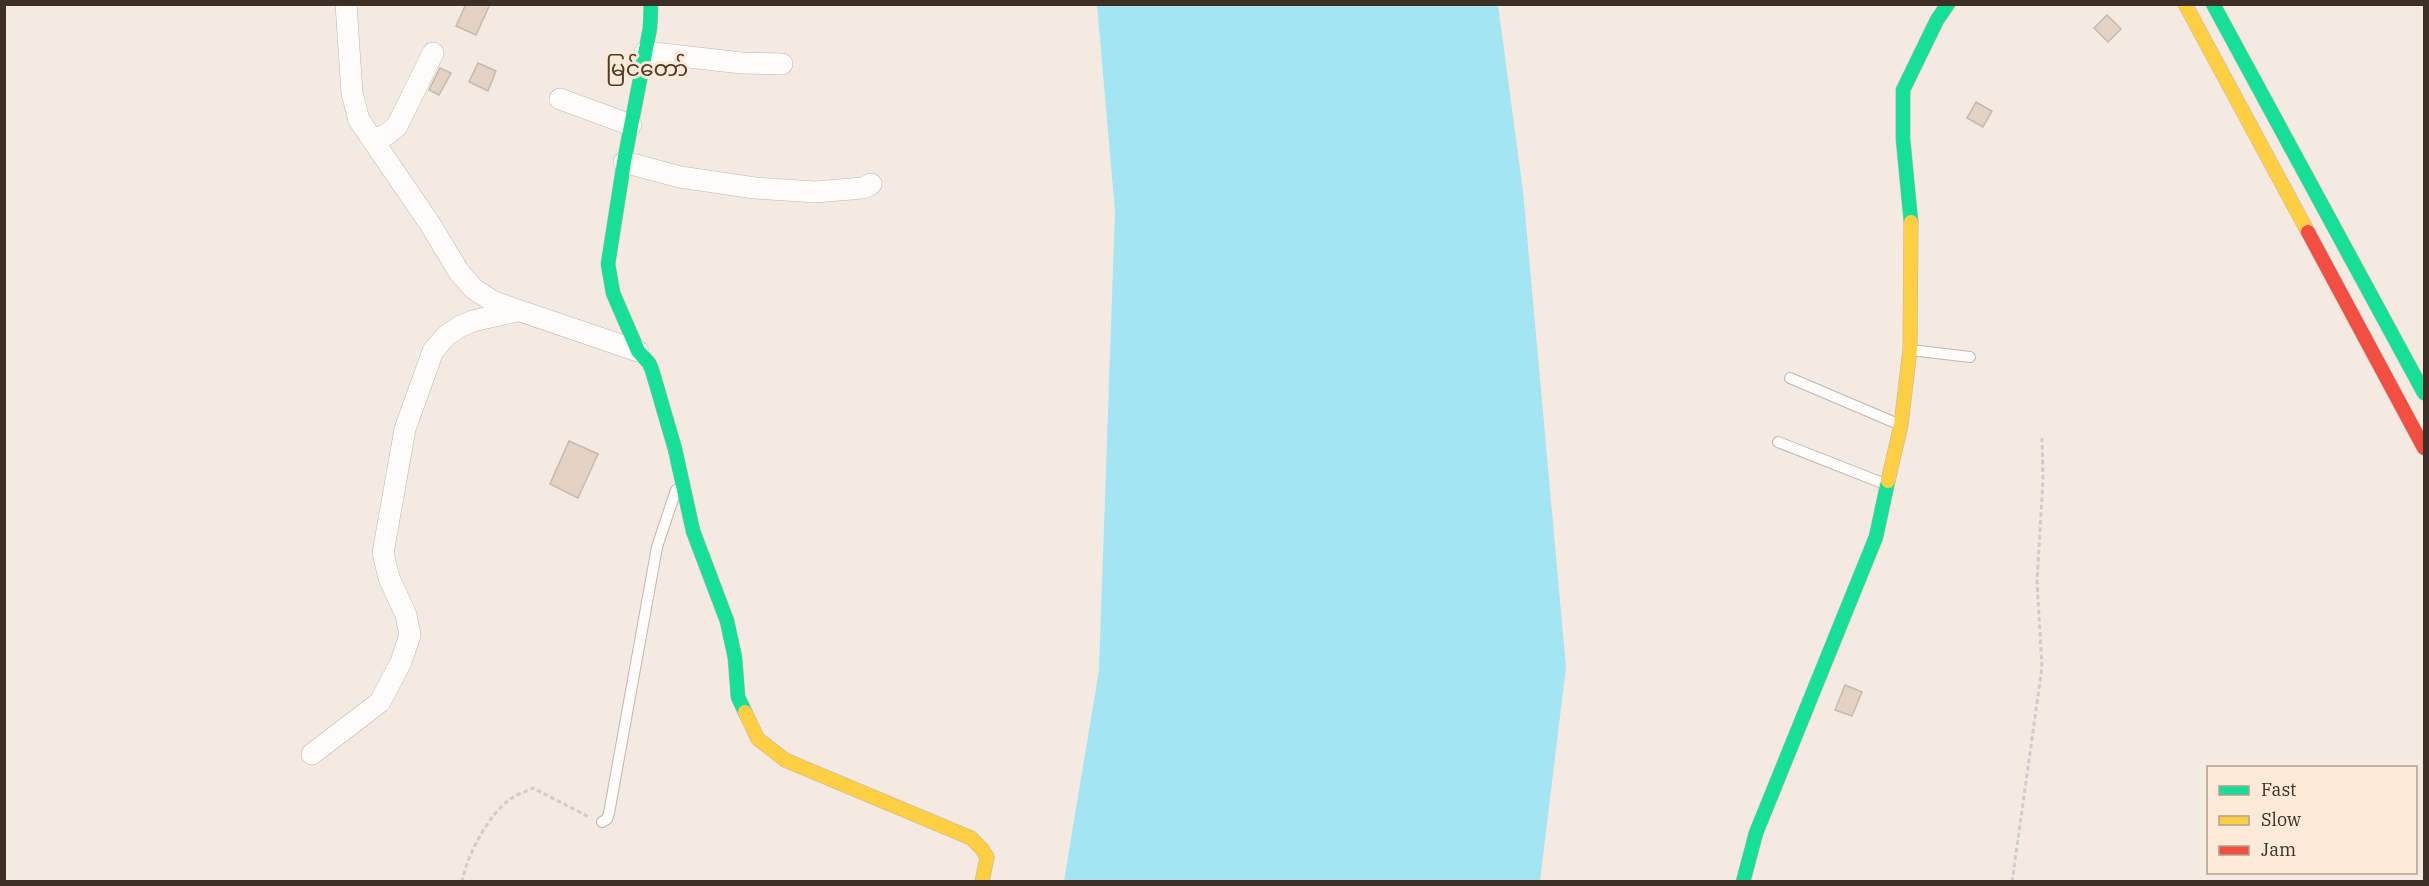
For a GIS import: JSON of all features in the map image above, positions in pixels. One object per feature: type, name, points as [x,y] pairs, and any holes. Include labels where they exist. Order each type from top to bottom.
[{"type":"street","points":[[346,4],[352,93],[359,120],[430,224],[459,272],[474,289],[494,302],[638,351]]},
{"type":"street","points":[[651,4],[650,28],[624,162],[608,264],[613,293],[638,351],[649,363],[681,476],[693,531],[727,621],[735,658],[738,697],[758,740],[785,760],[971,838],[986,851],[988,862],[982,882]]},
{"type":"street","points":[[1743,882],[1756,833],[1876,537],[1901,425],[1910,350],[1911,222],[1903,139],[1903,90],[1937,20],[1948,4]]},
{"type":"street","points":[[2185,4],[2424,448]]},
{"type":"street","points":[[2213,4],[2302,165],[2416,359],[2424,393]]},
{"type":"street","points":[[645,52],[742,63],[782,64]]},
{"type":"street","points":[[373,139],[386,135],[397,126],[433,53]]},
{"type":"street","points":[[560,99],[631,124]]},
{"type":"street","points":[[624,162],[680,177],[755,188],[814,192],[863,188],[871,184]]},
{"type":"street","points":[[312,754],[380,702],[401,662],[410,635],[406,615],[389,578],[383,554],[405,429],[433,351],[446,336],[459,327],[473,321],[517,311]]},
{"type":"lane","points":[[1910,350],[1970,357]]},
{"type":"lane","points":[[1790,378],[1901,425]]},
{"type":"lane","points":[[1778,442],[1888,485]]},
{"type":"lane","points":[[602,822],[607,819],[609,813],[657,547],[681,476]]},
{"type":"path","points":[[2012,882],[2042,668],[2037,582],[2043,479],[2042,438]]},
{"type":"path","points":[[462,882],[471,852],[494,816],[511,798],[533,789],[602,822]]},
{"type":"water","points":[[1097,5],[1498,5],[1523,191],[1566,667],[1540,881],[1064,881],[1099,670],[1115,211]]},
{"type":"building","points":[[466,4],[490,4],[476,35],[456,26]]},
{"type":"building","points":[[2107,15],[2121,29],[2108,42],[2094,28]]},
{"type":"building","points":[[478,63],[496,71],[488,91],[469,82]]},
{"type":"building","points":[[440,68],[451,73],[439,95],[429,90]]},
{"type":"building","points":[[1976,102],[1992,111],[1983,127],[1967,118]]},
{"type":"building","points":[[569,441],[598,454],[578,498],[550,484]]},
{"type":"building","points":[[1845,685],[1862,692],[1852,716],[1835,710]]},
{"type":"traffic: fast","points":[[651,4],[650,28],[624,162],[608,264],[613,293],[638,351],[652,370],[675,449],[693,531],[727,621],[735,658],[738,697],[745,712]]},
{"type":"traffic: fast","points":[[1911,222],[1903,139],[1903,90],[1937,20],[1948,4]]},
{"type":"traffic: fast","points":[[2213,4],[2424,393]]},
{"type":"traffic: fast","points":[[1743,882],[1756,833],[1876,537],[1888,481]]},
{"type":"traffic: slow","points":[[2185,4],[2308,232]]},
{"type":"traffic: slow","points":[[1888,481],[1901,425],[1910,349],[1911,222]]},
{"type":"traffic: slow","points":[[745,712],[758,739],[785,760],[971,838],[987,857],[982,882]]},
{"type":"traffic: jam","points":[[2308,232],[2424,448]]},
{"type":"district","name":"မြင်တော်","points":[[647,68]]}]
